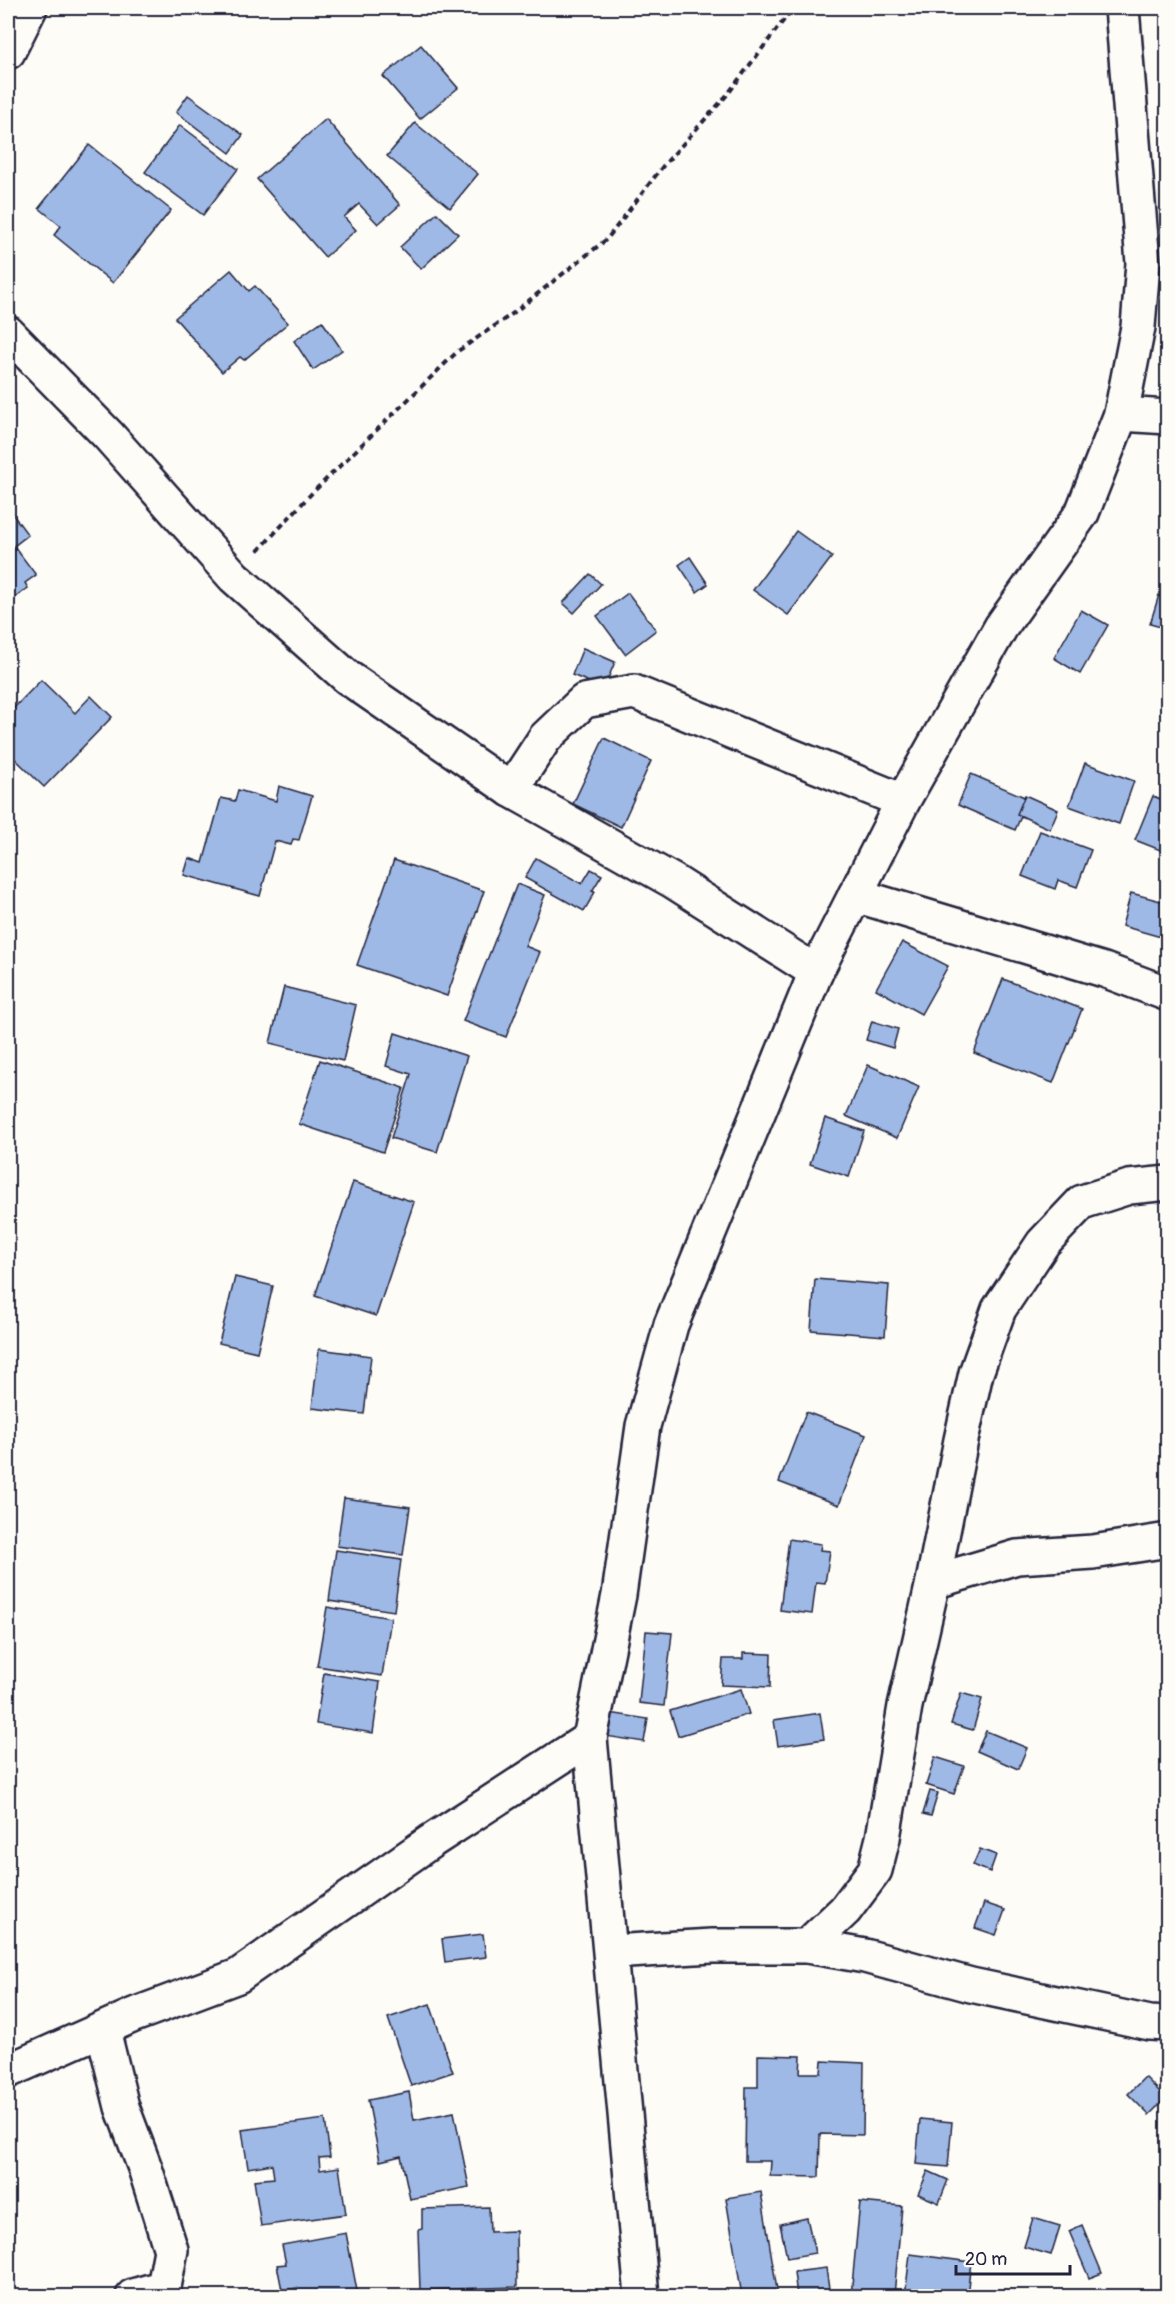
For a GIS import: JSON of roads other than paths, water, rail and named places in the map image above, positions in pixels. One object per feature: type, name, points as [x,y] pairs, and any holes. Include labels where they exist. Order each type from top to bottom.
[{"type":"street","points":[[8,52],[30,8]]},
{"type":"street","points":[[642,2296],[590,1738],[620,1595],[643,1426],[671,1325],[816,972],[903,801],[1001,627],[1082,513],[1120,414],[1138,327],[1143,263],[1122,8]]},
{"type":"street","points":[[8,333],[108,435],[234,577],[347,676],[512,790],[673,881],[816,972]]},
{"type":"street","points":[[1120,414],[1167,417]]},
{"type":"street","points":[[512,790],[545,738],[584,700],[634,692],[903,801]]},
{"type":"street","points":[[855,895],[1104,970],[1167,994]]},
{"type":"street","points":[[807,1946],[846,1910],[875,1870],[883,1838],[904,1706],[933,1582],[976,1373],[999,1309],[1043,1243],[1083,1202],[1129,1187],[1167,1183]]},
{"type":"street","points":[[933,1582],[1017,1557],[1093,1552],[1167,1540]]},
{"type":"street","points":[[8,2071],[134,2015],[238,1976],[430,1842],[590,1738]]},
{"type":"street","points":[[610,1952],[712,1946],[807,1946],[865,1956],[981,1987],[1150,2023],[1167,2024]]},
{"type":"street","points":[[104,2030],[122,2108],[146,2168],[171,2250],[165,2292],[133,2296]]}]
